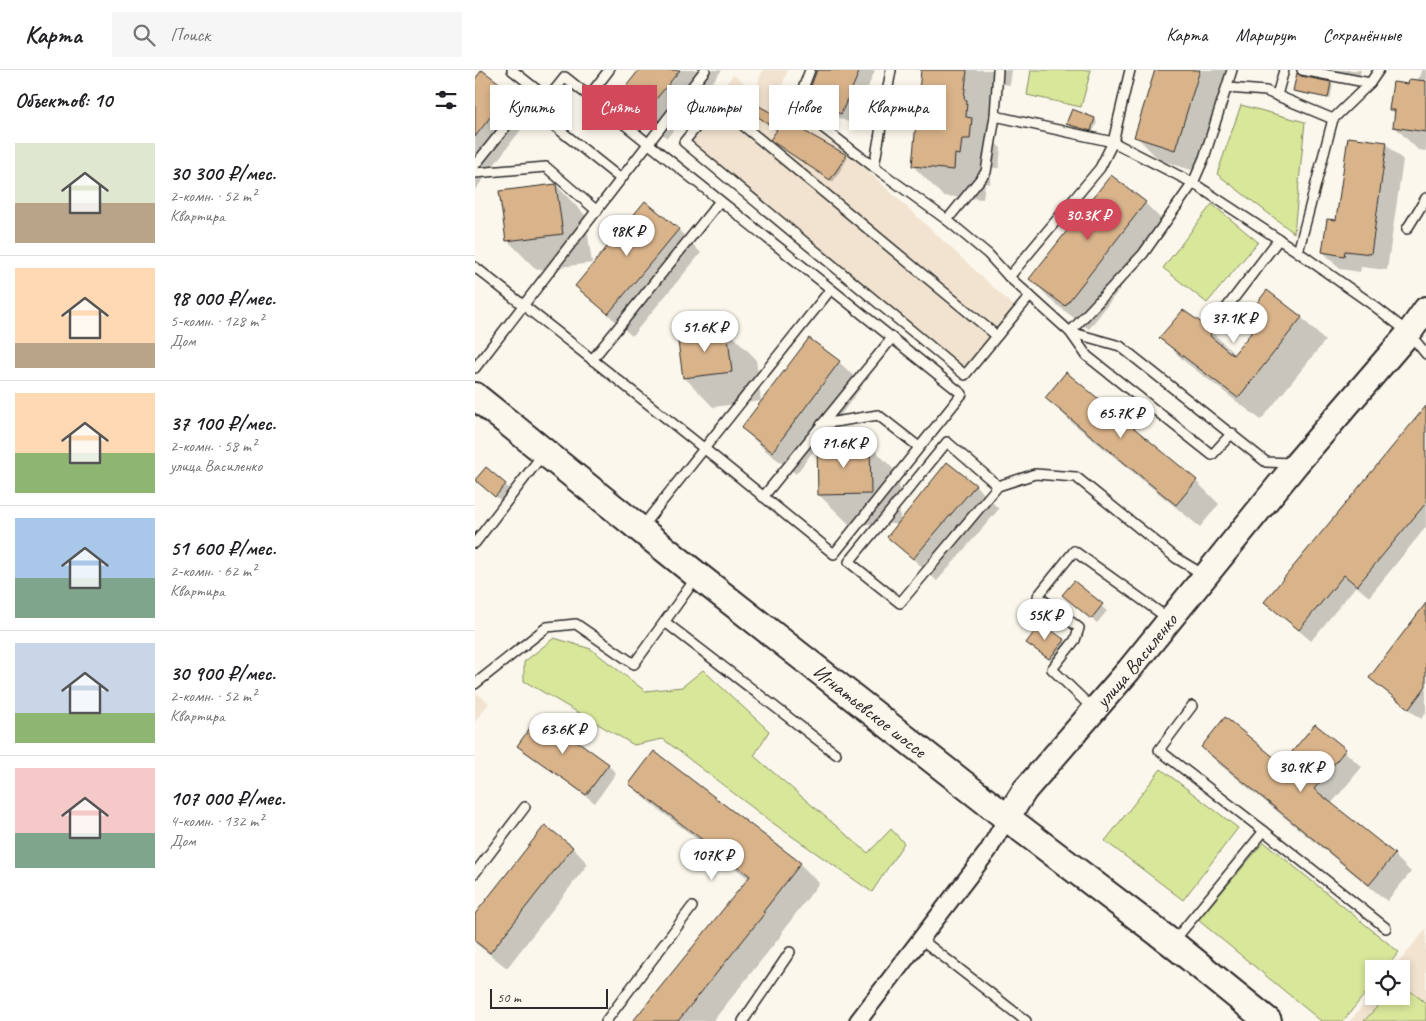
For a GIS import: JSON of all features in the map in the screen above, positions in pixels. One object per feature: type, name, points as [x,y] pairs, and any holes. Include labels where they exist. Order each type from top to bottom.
[{"type":"main road","name":"улица Василенко","points":[[1007,818],[1025,790],[1094,711],[1297,463],[1409,334],[1426,309]]},
{"type":"main road","name":"Игнатьевское шоссе","points":[[475,396],[697,576],[1007,818],[1173,944],[1268,1021]]},
{"type":"street","name":"улица Василенко","points":[[858,1021],[922,940],[988,851],[1007,818]]},
{"type":"lane","points":[[475,165],[536,89],[512,70]]},
{"type":"lane","points":[[597,85],[609,70]]},
{"type":"lane","points":[[694,85],[705,70]]},
{"type":"lane","points":[[810,70],[796,107],[947,220],[988,254],[1009,277],[1070,332],[1087,356],[1212,455],[1232,433]]},
{"type":"lane","points":[[874,167],[891,70]]},
{"type":"lane","points":[[947,220],[986,172],[995,116],[998,70]]},
{"type":"lane","points":[[1009,277],[1101,168],[1113,142],[1130,70]]},
{"type":"lane","points":[[1070,332],[1143,254],[1193,183],[1232,70]]},
{"type":"lane","points":[[1277,96],[1284,70]]},
{"type":"lane","points":[[1302,70],[1370,83]]},
{"type":"lane","points":[[1299,252],[1333,119],[1370,83],[1379,70]]},
{"type":"lane","points":[[582,90],[565,77],[537,112],[621,180]]},
{"type":"lane","points":[[1227,88],[1266,91],[1333,119]]},
{"type":"lane","points":[[995,116],[1113,142],[1193,183],[1299,252],[1409,334],[1426,354]]},
{"type":"lane","points":[[475,368],[667,120]]},
{"type":"lane","points":[[475,267],[834,554],[962,394],[632,130]]},
{"type":"lane","points":[[694,130],[684,142],[965,375],[1030,296]]},
{"type":"lane","points":[[749,130],[997,336]]},
{"type":"lane","points":[[475,173],[546,167],[597,211]]},
{"type":"lane","points":[[1407,228],[1426,198]]},
{"type":"lane","points":[[592,360],[720,201]]},
{"type":"lane","points":[[1221,315],[1279,239]]},
{"type":"lane","points":[[640,529],[831,289]]},
{"type":"lane","points":[[1070,332],[1120,346],[1232,433],[1266,462],[1297,463]]},
{"type":"lane","points":[[763,497],[891,338]]},
{"type":"lane","points":[[823,424],[878,415],[919,447]]},
{"type":"lane","points":[[999,486],[947,442],[849,562],[900,603],[999,486],[1035,474],[1076,477],[1177,558],[1206,576]]},
{"type":"lane","points":[[475,543],[545,452]]},
{"type":"lane","points":[[1094,711],[1052,669],[1075,640],[1079,628],[1038,596],[1074,550],[1170,619]]},
{"type":"lane","points":[[475,684],[547,627],[576,624],[634,664],[697,576]]},
{"type":"lane","points":[[665,622],[836,754]]},
{"type":"lane","points":[[1192,706],[1159,750],[1264,830],[1386,928]]},
{"type":"lane","points":[[475,873],[525,807]]},
{"type":"lane","points":[[1173,944],[1264,830]]},
{"type":"lane","points":[[606,1021],[692,907]]},
{"type":"lane","points":[[922,940],[1026,1021]]},
{"type":"lane","points":[[743,1021],[790,952]]},
{"type":"shaded area","points":[[763,70],[788,70],[782,85],[769,85],[769,130],[813,130],[854,158],[1021,313],[966,379],[676,144],[688,130],[759,130],[759,85],[757,85]]},
{"type":"shaded area","points":[[733,75],[748,85],[725,85]]},
{"type":"shaded area","points":[[475,692],[489,703],[475,722]]},
{"type":"shaded area","points":[[1426,929],[1426,1021],[1350,1021],[1365,1003],[1365,1005],[1410,1005],[1410,960],[1400,960]]},
{"type":"green space","points":[[1031,70],[1091,70],[1081,107],[1027,95]]},
{"type":"green space","points":[[1241,105],[1305,122],[1294,233],[1217,174]]},
{"type":"green space","points":[[1212,204],[1258,242],[1207,303],[1163,268]]},
{"type":"green space","points":[[554,638],[591,649],[645,691],[682,687],[703,670],[769,731],[754,756],[868,853],[891,829],[904,843],[872,892],[770,821],[663,739],[634,745],[524,681],[524,662]]},
{"type":"green space","points":[[1161,769],[1238,828],[1183,900],[1105,841]]},
{"type":"green space","points":[[1264,842],[1399,952],[1392,960],[1365,960],[1365,994],[1343,1021],[1321,1021],[1198,920]]},
{"type":"green space","points":[[1410,991],[1426,1003],[1426,1021],[1364,1021],[1379,1005],[1410,1005]]},
{"type":"building","points":[[482,70],[502,85],[490,85],[490,117],[475,137],[475,79]]},
{"type":"building","points":[[639,70],[680,70],[657,98],[657,85],[627,85]]},
{"type":"building","points":[[817,70],[860,70],[854,85],[849,85],[849,95],[841,114],[839,113],[839,85],[811,85]]},
{"type":"building","points":[[921,70],[967,70],[964,99],[967,100],[966,117],[972,118],[970,139],[962,139],[960,155],[955,154],[954,170],[912,166],[915,130],[946,130],[946,85],[920,85]]},
{"type":"building","points":[[1155,70],[1200,70],[1175,150],[1134,137]]},
{"type":"building","points":[[1297,73],[1301,76],[1331,82],[1328,98],[1293,91]]},
{"type":"building","points":[[1409,79],[1426,81],[1426,132],[1393,127],[1395,110],[1389,110],[1393,82],[1408,84]]},
{"type":"building","points":[[759,106],[769,112],[769,124],[759,117]]},
{"type":"building","points":[[1072,109],[1095,118],[1091,131],[1066,124]]},
{"type":"building","points":[[777,130],[802,130],[847,155],[830,180],[770,140]]},
{"type":"building","points":[[1348,137],[1387,142],[1371,254],[1345,251],[1344,256],[1322,252],[1327,219],[1336,220]]},
{"type":"building","points":[[1111,175],[1146,202],[1065,306],[1029,279]]},
{"type":"building","points":[[556,184],[563,234],[506,241],[499,191]]},
{"type":"building","points":[[645,201],[679,229],[608,314],[575,286]]},
{"type":"building","points":[[1267,290],[1302,317],[1238,398],[1159,338],[1183,310],[1212,330],[1210,336],[1233,355],[1260,322],[1250,312]]},
{"type":"building","points":[[727,328],[732,372],[683,378],[677,334]]},
{"type":"building","points":[[809,338],[840,361],[772,452],[741,428]]},
{"type":"building","points":[[1066,372],[1197,480],[1176,505],[1045,398]]},
{"type":"building","points":[[1426,406],[1426,503],[1357,586],[1344,575],[1299,630],[1264,602]]},
{"type":"building","points":[[870,444],[871,494],[818,495],[817,445]]},
{"type":"building","points":[[947,462],[976,485],[913,559],[887,537]]},
{"type":"building","points":[[486,467],[506,484],[495,497],[475,480]]},
{"type":"building","points":[[1074,581],[1103,604],[1091,619],[1062,595]]},
{"type":"building","points":[[1426,603],[1426,686],[1409,709],[1369,678]]},
{"type":"building","points":[[1041,623],[1065,640],[1049,659],[1026,643]]},
{"type":"building","points":[[540,714],[609,764],[586,795],[517,746]]},
{"type":"building","points":[[1225,717],[1282,764],[1315,724],[1346,749],[1314,789],[1395,854],[1369,885],[1201,747]]},
{"type":"building","points":[[654,751],[801,863],[763,912],[765,913],[678,1021],[633,1021],[750,876],[629,784]]},
{"type":"building","points":[[545,825],[573,847],[490,953],[475,941],[475,914]]}]
